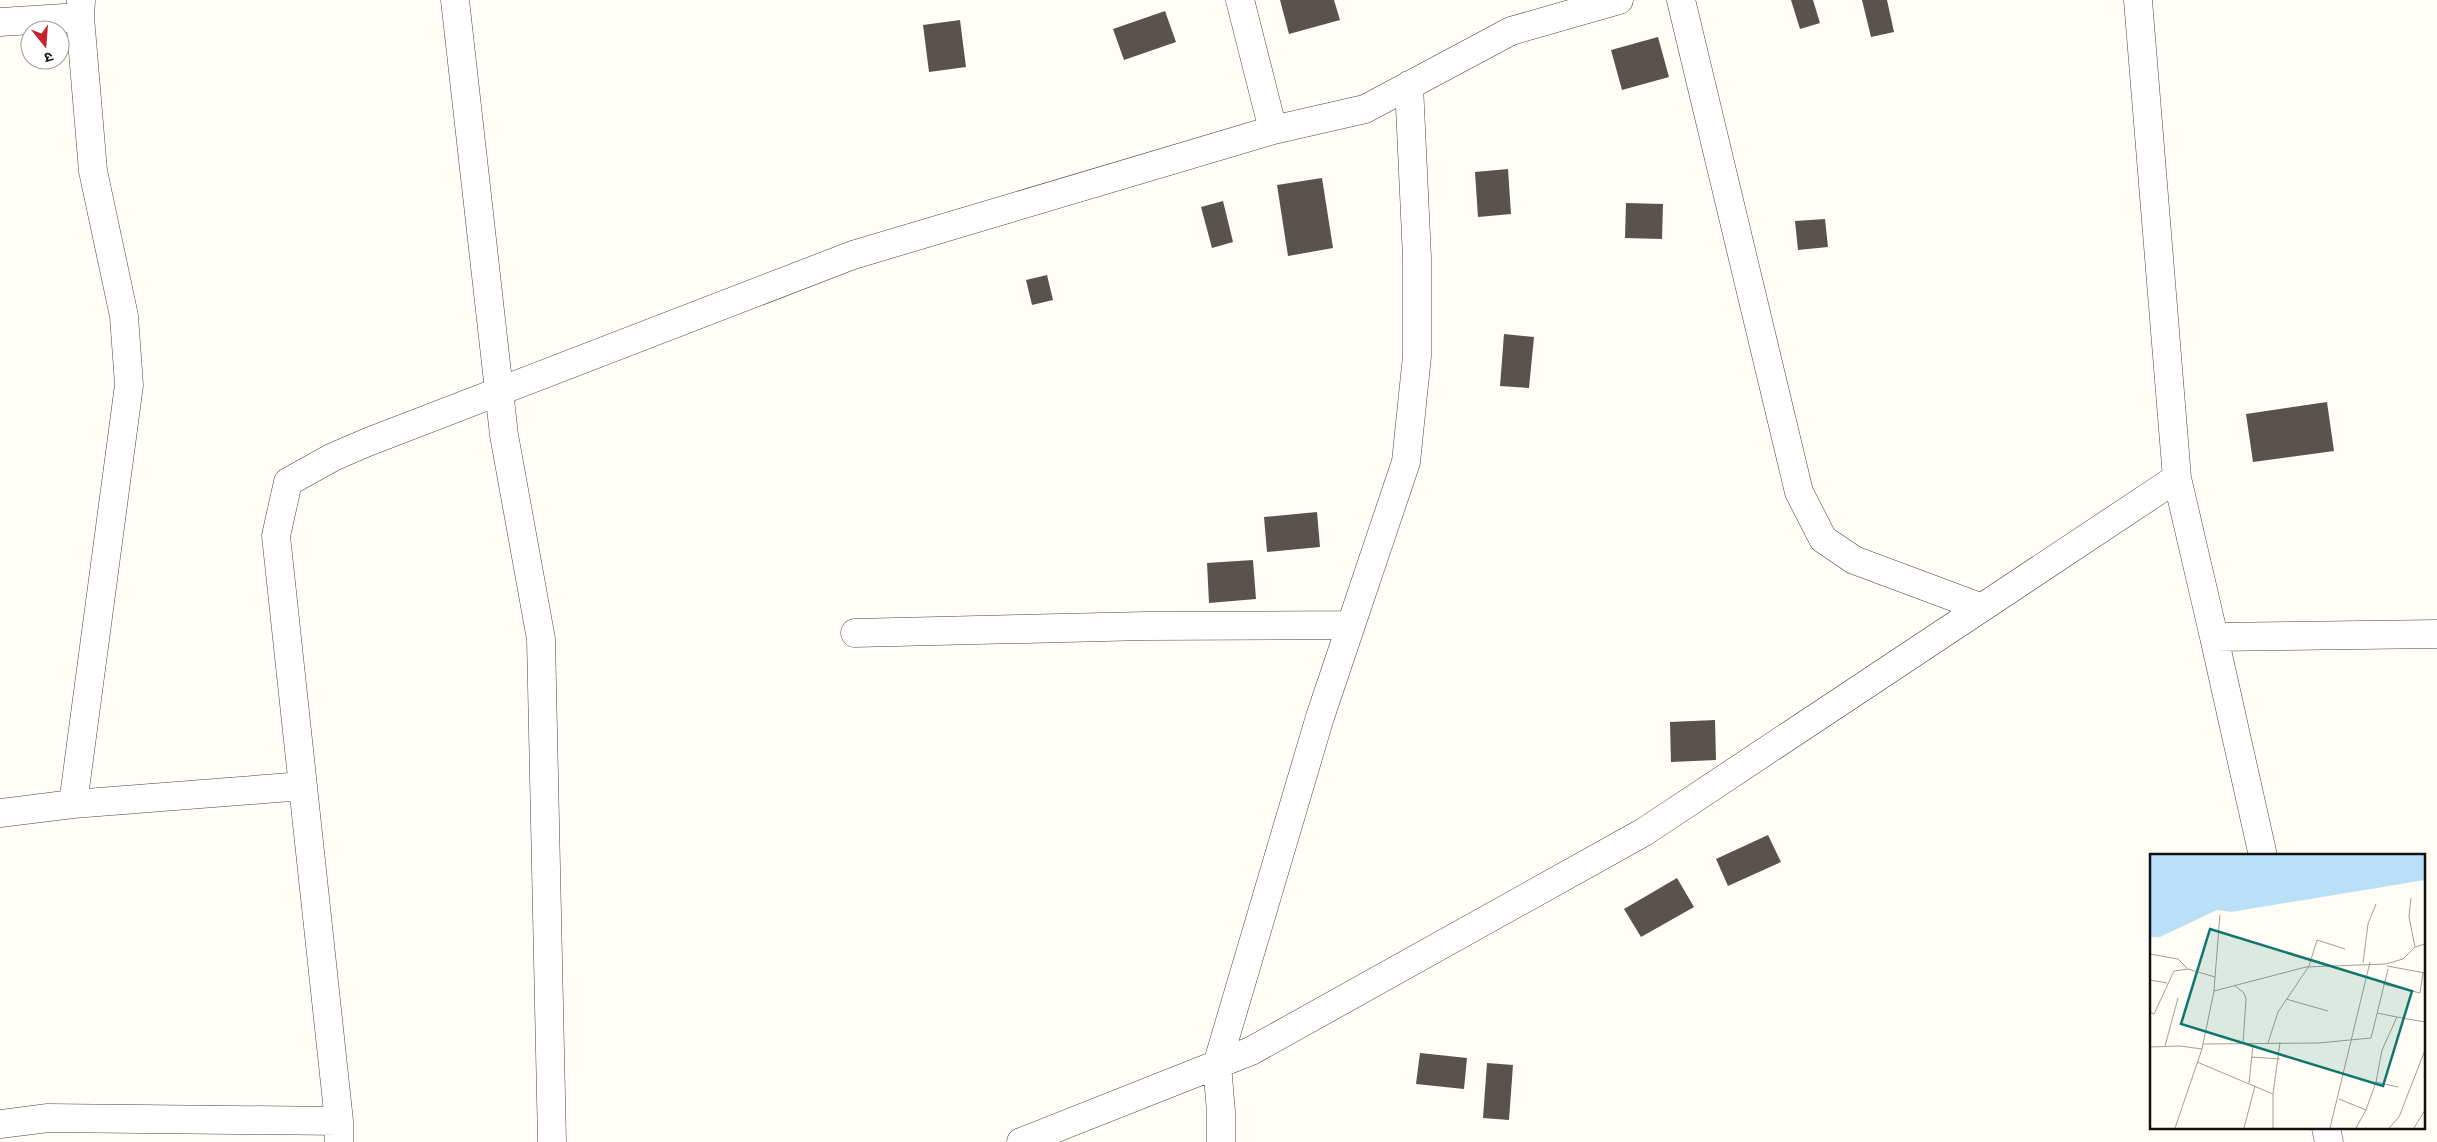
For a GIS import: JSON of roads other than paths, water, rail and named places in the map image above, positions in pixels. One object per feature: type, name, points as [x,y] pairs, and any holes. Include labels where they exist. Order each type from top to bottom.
[{"type":"street","points":[[455,0],[504,435],[541,639],[552,1142]]},
{"type":"street","points":[[1240,0],[1273,130]]},
{"type":"street","points":[[0,1124],[48,1118],[339,1131],[304,786],[276,536],[288,482],[333,457],[368,442],[853,255],[1273,130],[1365,109],[1511,31],[1566,7],[1619,0]]},
{"type":"street","points":[[1681,0],[1799,492],[1823,539],[1839,552],[1854,560],[1980,607]]},
{"type":"street","points":[[2138,0],[2177,478],[2263,854]]},
{"type":"street","points":[[0,22],[81,9],[93,171],[124,316],[129,385],[73,804]]},
{"type":"street","points":[[1221,1142],[1221,1112],[1217,1065],[1320,717],[1406,462],[1416,366],[1417,258],[1409,85]]},
{"type":"street","points":[[1021,1142],[1251,1051],[1644,832],[1980,607],[2177,478]]},
{"type":"street","points":[[855,633],[1146,626],[1351,625]]},
{"type":"street","points":[[2214,636],[2437,634]]},
{"type":"street","points":[[0,813],[73,804],[304,786]]}]
